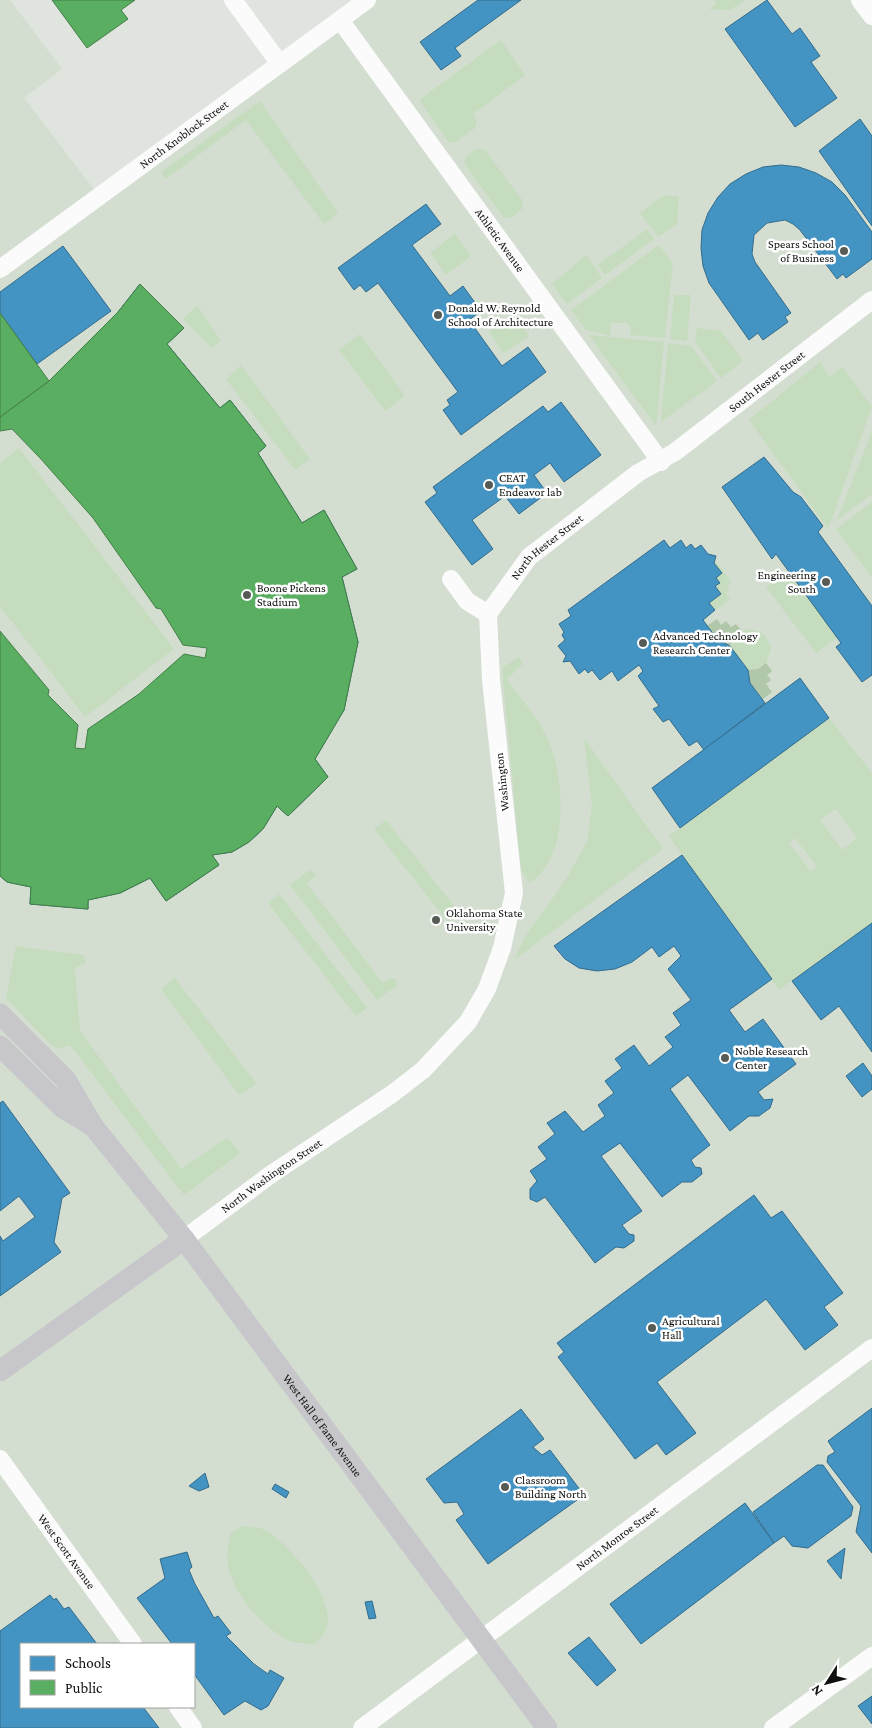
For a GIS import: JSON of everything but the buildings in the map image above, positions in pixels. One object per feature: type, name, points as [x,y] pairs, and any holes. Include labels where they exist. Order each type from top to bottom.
[{"type":"main road","name":"West Hall of Fame Avenue","points":[[0,1014],[66,1080],[93,1126],[184,1239],[547,1728]]},
{"type":"main road","name":"West Hall of Fame Avenue","points":[[0,1046],[63,1108],[93,1126]]},
{"type":"main road","name":"North Washington Street","points":[[0,1371],[184,1239]]},
{"type":"street","points":[[233,0],[280,64]]},
{"type":"street","name":"North Knoblock Street","points":[[0,269],[367,0]]},
{"type":"street","points":[[860,0],[872,16]]},
{"type":"street","name":"Athletic Avenue","points":[[340,20],[661,462]]},
{"type":"street","name":"South Hester Street","points":[[661,462],[872,300]]},
{"type":"street","name":"North Hester Street","points":[[488,614],[529,557],[638,473],[661,462]]},
{"type":"street","points":[[451,579],[467,601],[488,614]]},
{"type":"street","name":"Washington","points":[[488,614],[491,680],[514,893],[502,948]]},
{"type":"street","name":"North Washington Street","points":[[184,1239],[270,1175],[406,1084],[435,1060],[468,1022],[487,989],[502,948]]},
{"type":"street","name":"North Monroe Street","points":[[362,1728],[872,1348]]},
{"type":"street","name":"West Scott Avenue","points":[[0,1460],[132,1643]]},
{"type":"street","points":[[773,1728],[872,1656]]},
{"type":"street","points":[[179,1708],[193,1728]]},
{"type":"shaded area","name":"Oklahoma State University","points":[[0,0],[10,0],[62,69],[24,98],[99,196],[372,0],[872,0],[872,1728],[0,1728]]},
{"type":"green space","points":[[715,0],[745,0],[730,10],[709,9],[716,4]]},
{"type":"green space","points":[[501,40],[525,75],[473,114],[477,121],[475,128],[454,143],[448,141],[419,100]]},
{"type":"green space","points":[[260,101],[338,213],[324,224],[246,120],[166,179],[161,172]]},
{"type":"green space","points":[[476,149],[485,150],[522,200],[523,208],[512,217],[504,218],[464,163],[466,156]]},
{"type":"green space","points":[[665,195],[679,197],[677,224],[658,237],[640,213]]},
{"type":"green space","points":[[647,229],[654,239],[605,275],[598,265]]},
{"type":"green space","points":[[455,234],[471,256],[446,275],[430,253]]},
{"type":"green space","points":[[659,245],[673,263],[665,338],[630,335],[631,327],[626,323],[611,323],[610,336],[586,330],[571,310]]},
{"type":"green space","points":[[586,255],[602,278],[567,304],[552,284]]},
{"type":"green space","points":[[674,295],[691,295],[687,341],[670,339]]},
{"type":"green space","points":[[197,305],[221,341],[212,348],[183,319]]},
{"type":"green space","points":[[514,315],[529,336],[504,353],[489,332]]},
{"type":"green space","points":[[697,328],[721,331],[743,361],[721,378],[695,342]]},
{"type":"green space","points":[[360,334],[405,396],[385,411],[339,350]]},
{"type":"green space","points":[[589,335],[664,342],[656,426]]},
{"type":"green space","points":[[668,343],[691,346],[717,381],[661,422]]},
{"type":"green space","points":[[820,362],[829,377],[842,367],[872,407],[828,529],[749,420]]},
{"type":"green space","points":[[241,365],[310,459],[295,470],[226,379]]},
{"type":"green space","points":[[872,431],[872,494],[837,520]]},
{"type":"green space","points":[[19,448],[174,649],[85,717],[0,606],[0,463]]},
{"type":"green space","points":[[872,502],[872,578],[836,529]]},
{"type":"green space","points":[[715,560],[731,582],[727,586],[730,590],[725,593],[730,599],[715,610],[709,603],[715,586],[719,583],[716,578],[722,573],[714,563]]},
{"type":"green space","points":[[788,571],[838,637],[816,653],[766,587]]},
{"type":"green space","points":[[717,619],[721,625],[726,621],[731,627],[736,624],[742,631],[734,636],[730,646],[717,639],[707,626]]},
{"type":"green space","points":[[748,629],[763,633],[771,647],[767,662],[758,669],[748,670],[730,646],[738,633]]},
{"type":"green space","points":[[519,657],[523,664],[507,679],[534,716],[548,740],[554,756],[560,795],[558,836],[552,855],[543,871],[530,883],[521,870],[502,668]]},
{"type":"green space","points":[[766,663],[772,671],[767,675],[771,680],[766,684],[772,692],[762,700],[750,683],[748,670],[758,669]]},
{"type":"green space","points":[[829,718],[872,773],[872,923],[779,990],[669,836]],"holes":[[[836,809],[857,838],[842,850],[820,820]],[[795,838],[817,867],[811,872],[789,843]]]},
{"type":"green space","points":[[584,738],[663,849],[514,960],[524,938],[567,878],[587,841],[592,806]]},
{"type":"green space","points":[[386,820],[455,907],[455,918],[448,922],[374,829]]},
{"type":"green space","points":[[310,870],[316,875],[307,884],[383,983],[390,978],[396,979],[397,985],[377,1000],[290,885]]},
{"type":"green space","points":[[279,894],[367,1008],[356,1016],[268,903]]},
{"type":"green space","points":[[16,946],[84,955],[86,963],[75,968],[80,1031],[181,1169],[225,1139],[229,1139],[240,1153],[184,1195],[70,1045],[59,1049],[50,1044],[6,998]]},
{"type":"green space","points":[[175,978],[257,1084],[239,1095],[161,989]]},
{"type":"green space","points":[[244,1526],[261,1528],[273,1535],[294,1555],[314,1581],[326,1606],[328,1618],[324,1632],[315,1644],[294,1642],[277,1634],[246,1604],[238,1591],[228,1565],[227,1552],[231,1533]]},
{"type":"place","name":"Spears School of Business","points":[[844,251]]},
{"type":"place","name":"Donald W. Reynold School of Architecture","points":[[438,315]]},
{"type":"place","name":"CEAT Endeavor lab","points":[[489,485]]},
{"type":"place","name":"Engineering South","points":[[826,582]]},
{"type":"place","name":"Boone Pickens Stadium","points":[[247,595]]},
{"type":"place","name":"Advanced Technology Research Center","points":[[643,643]]},
{"type":"place","name":"Oklahoma State University","points":[[436,920]]},
{"type":"place","name":"Noble Research Center","points":[[725,1058]]},
{"type":"place","name":"Agricultural Hall","points":[[652,1328]]},
{"type":"place","name":"Classroom Building North","points":[[505,1487]]}]
